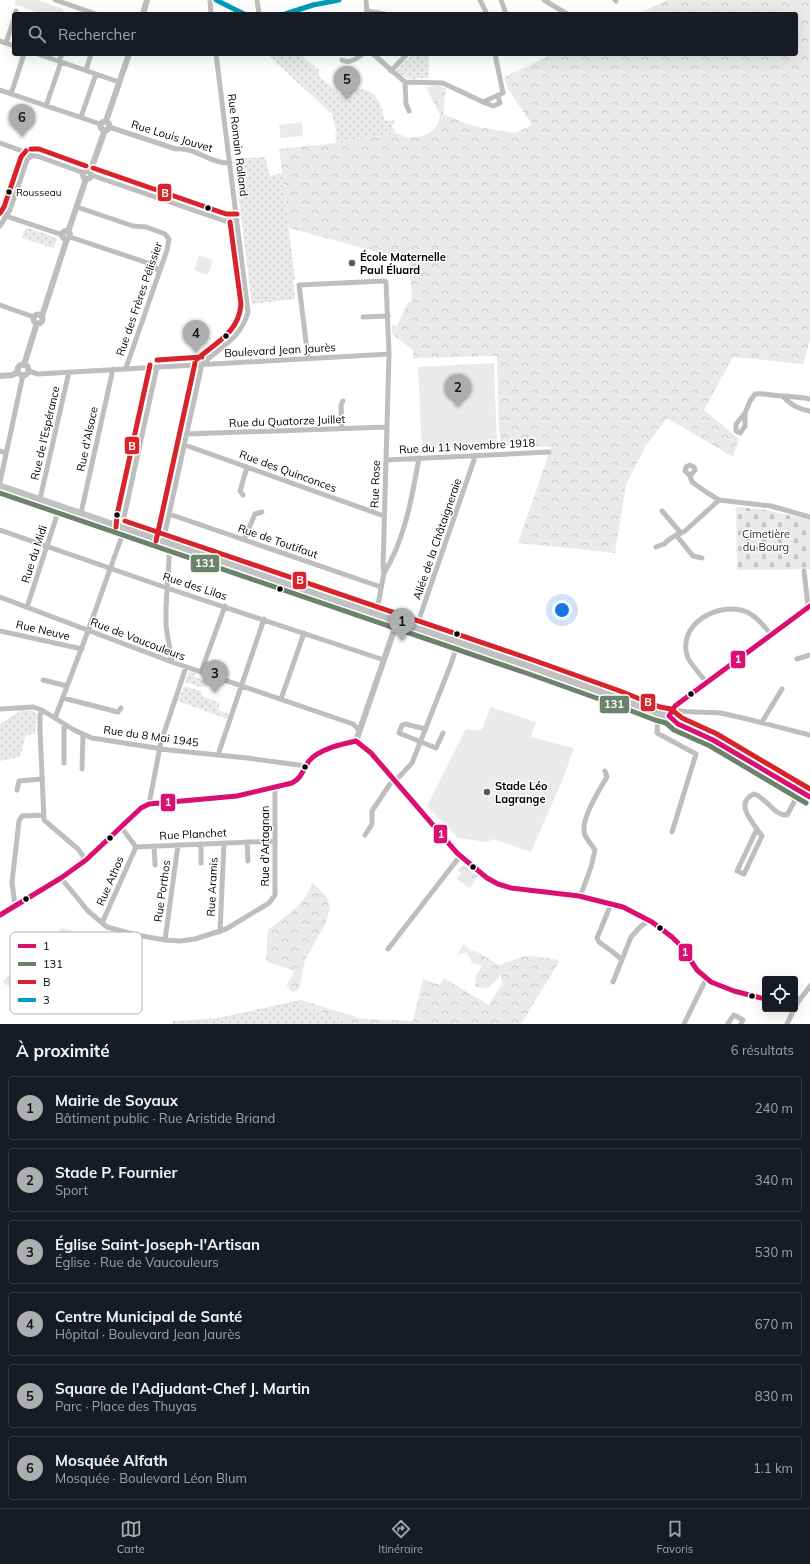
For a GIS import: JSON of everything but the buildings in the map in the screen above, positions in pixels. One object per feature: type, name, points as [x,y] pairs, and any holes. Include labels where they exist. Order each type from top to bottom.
[{"type":"main road","points":[[0,486],[597,690],[658,714],[669,716],[678,724],[713,740],[810,797]]},
{"type":"street","points":[[55,0],[90,12]]},
{"type":"street","points":[[144,12],[147,0]]},
{"type":"street","points":[[210,0],[211,12]]},
{"type":"street","points":[[216,0],[240,12]]},
{"type":"street","points":[[257,0],[259,12]]},
{"type":"street","points":[[292,12],[313,5],[339,0]]},
{"type":"street","points":[[366,0],[367,12]]},
{"type":"street","points":[[480,0],[486,12]]},
{"type":"street","points":[[501,0],[505,12]]},
{"type":"street","points":[[544,0],[564,12]]},
{"type":"street","points":[[6,43],[12,25]]},
{"type":"street","points":[[0,41],[12,45]]},
{"type":"street","points":[[11,94],[23,56]]},
{"type":"street","points":[[44,56],[119,82]]},
{"type":"street","points":[[46,106],[61,56]]},
{"type":"street","points":[[86,70],[90,56]]},
{"type":"street","points":[[38,316],[128,56]]},
{"type":"street","name":"Rue Romain Rolland","points":[[202,364],[235,337],[242,329],[248,314],[248,304],[216,56]]},
{"type":"street","points":[[342,60],[352,61],[359,56]]},
{"type":"street","points":[[375,56],[405,82],[443,83],[484,102],[503,93],[495,56]]},
{"type":"street","points":[[391,71],[405,56]]},
{"type":"street","points":[[80,117],[96,74]]},
{"type":"street","points":[[405,82],[406,104],[408,111]]},
{"type":"street","name":"Rue Louis Jouvet","points":[[0,90],[104,126],[212,159],[218,163],[230,163]]},
{"type":"street","points":[[0,143],[28,153],[31,156],[36,156],[226,221],[237,221]]},
{"type":"street","points":[[0,226],[7,216],[27,160],[31,156]]},
{"type":"street","name":"Rue des Frères Pélissier","points":[[77,207],[133,226],[146,227],[167,235],[169,239],[169,244],[126,368]]},
{"type":"street","points":[[0,214],[154,265],[159,272]]},
{"type":"street","name":"Rue Rose","points":[[308,358],[299,285],[384,280],[386,282],[390,354],[384,516],[384,573],[376,615]]},
{"type":"street","points":[[0,305],[38,316],[42,321],[37,323],[24,365]]},
{"type":"street","points":[[363,317],[388,316]]},
{"type":"street","name":"Boulevard Jean Jaurès","points":[[0,376],[23,373],[38,374],[390,354]]},
{"type":"street","points":[[172,662],[166,626],[166,543],[169,514],[202,364]]},
{"type":"street","points":[[23,373],[17,369],[19,366],[24,365]]},
{"type":"street","points":[[0,482],[23,373],[28,368],[24,365]]},
{"type":"street","points":[[55,718],[82,649],[123,533],[126,509],[157,367]]},
{"type":"street","name":"Rue d'Alsace","points":[[81,513],[113,369]]},
{"type":"street","name":"Rue de l'Espérance","points":[[40,500],[69,372]]},
{"type":"street","points":[[745,413],[750,401],[756,394],[765,393],[783,396],[798,396],[810,399]]},
{"type":"street","points":[[783,396],[788,403],[810,411]]},
{"type":"street","points":[[342,428],[341,405],[343,400]]},
{"type":"street","name":"Rue du Quatorze Juillet","points":[[187,434],[387,427]]},
{"type":"street","name":"Rue des Quinconces","points":[[185,444],[384,516]]},
{"type":"street","points":[[0,451],[6,453]]},
{"type":"street","name":"Rue du 11 Novembre 1918","points":[[386,460],[549,452]]},
{"type":"street","name":"Allée de la Châtaigneraie","points":[[416,628],[450,532],[474,460],[474,456]]},
{"type":"street","points":[[384,573],[394,557],[401,541],[419,458]]},
{"type":"street","points":[[243,495],[240,491],[247,467]]},
{"type":"street","points":[[690,476],[692,482],[719,500],[771,506],[810,517]]},
{"type":"street","points":[[656,546],[664,544],[697,521],[719,500]]},
{"type":"street","name":"Rue du Midi","points":[[27,607],[60,506]]},
{"type":"street","points":[[662,511],[693,556],[702,558]]},
{"type":"street","points":[[244,540],[255,514],[262,512]]},
{"type":"street","name":"Rue de Toutifaut","points":[[169,514],[381,587]]},
{"type":"street","name":"Rue des Lilas","points":[[0,530],[167,588],[384,660]]},
{"type":"street","points":[[669,716],[672,709],[706,682],[809,606],[804,571]]},
{"type":"street","name":"Rue de Vaucouleurs","points":[[0,597],[172,662],[353,724],[359,730]]},
{"type":"street","points":[[201,672],[224,606]]},
{"type":"street","points":[[706,682],[688,658],[686,647],[692,629],[704,616],[716,611],[735,609],[745,611],[756,617],[771,635]]},
{"type":"street","points":[[218,755],[264,619]]},
{"type":"street","points":[[356,741],[398,622]]},
{"type":"street","name":"Rue Neuve","points":[[0,631],[82,649]]},
{"type":"street","points":[[281,699],[304,633]]},
{"type":"street","points":[[365,835],[372,824],[372,811],[390,784],[412,763],[458,643]]},
{"type":"street","points":[[797,659],[810,655]]},
{"type":"street","points":[[149,804],[160,748],[186,667]]},
{"type":"street","points":[[43,680],[67,686]]},
{"type":"street","points":[[762,722],[782,689]]},
{"type":"street","points":[[63,698],[118,712],[121,708]]},
{"type":"street","name":"Rue du 8 Mai 1945","points":[[0,709],[32,707],[42,710],[64,724],[92,738],[124,744],[306,766]]},
{"type":"street","points":[[672,709],[678,711],[711,712],[762,722],[810,735]]},
{"type":"street","points":[[42,710],[40,716],[44,820],[78,849],[86,860]]},
{"type":"street","points":[[658,714],[657,733],[696,754],[672,832]]},
{"type":"street","points":[[64,724],[64,763]]},
{"type":"street","points":[[426,729],[405,724],[402,725],[400,733],[436,748],[443,733]]},
{"type":"street","points":[[82,769],[83,734]]},
{"type":"street","points":[[0,915],[61,878],[86,860],[141,808],[149,804],[218,798],[275,788],[298,780],[306,766],[314,757],[348,742],[356,741],[371,753],[460,856],[479,872],[499,884],[527,891],[595,898],[628,910],[648,921],[677,942],[695,968],[706,979],[723,987],[762,998]]},
{"type":"street","points":[[580,897],[592,867],[595,850],[584,833],[585,823],[594,796],[607,777],[605,771]]},
{"type":"street","points":[[17,790],[19,781],[42,780]]},
{"type":"street","name":"Rue d'Artagnan","points":[[142,936],[180,941],[220,932],[269,903],[275,895],[275,788]]},
{"type":"street","points":[[757,829],[737,871],[744,874],[762,836],[745,811],[744,806],[746,800],[749,796],[754,794],[759,796],[779,813],[785,816],[790,812],[800,791]]},
{"type":"street","points":[[15,906],[12,882],[19,821],[22,816],[44,815]]},
{"type":"street","points":[[121,827],[136,847]]},
{"type":"street","name":"Rue Planchet","points":[[136,847],[275,841]]},
{"type":"street","points":[[247,842],[248,861]]},
{"type":"street","name":"Rue Aramis","points":[[220,932],[224,843]]},
{"type":"street","points":[[201,844],[201,863]]},
{"type":"street","name":"Rue Porthos","points":[[165,940],[178,845]]},
{"type":"street","points":[[154,846],[155,865]]},
{"type":"street","name":"Rue Athos","points":[[102,924],[136,847]]},
{"type":"street","points":[[388,949],[460,856]]},
{"type":"street","name":"Rue d'Artagnan","points":[[61,878],[88,911],[102,924],[124,932]]},
{"type":"street","points":[[612,904],[598,938],[598,942],[622,960]]},
{"type":"street","points":[[613,982],[631,937],[648,921]]},
{"type":"street","points":[[684,1024],[706,979]]},
{"type":"street","points":[[798,1002],[810,986]]},
{"type":"street","points":[[787,1024],[792,1012]]},
{"type":"street","points":[[730,1024],[728,1023],[734,1015],[743,1020],[741,1024]]},
{"type":"green space","points":[[16,0],[38,0],[63,9],[62,12],[36,12],[14,4]]},
{"type":"green space","points":[[667,0],[810,0],[810,340],[803,364],[733,357],[704,410],[739,439],[733,457],[667,418],[645,447],[626,485],[615,553],[518,543],[551,447],[501,445],[499,431],[497,356],[413,358],[413,350],[392,334],[392,325],[397,326],[408,302],[412,302],[409,253],[388,255],[289,228],[279,149],[336,143],[397,133],[410,137],[424,136],[435,128],[440,115],[426,87],[440,86],[446,88],[443,114],[473,126],[515,133],[532,125],[508,89],[504,77],[549,56],[798,56],[798,12],[642,12]]},
{"type":"green space","points":[[269,56],[302,56],[319,70],[319,76],[340,94],[346,91],[358,89],[369,91],[378,99],[386,121],[395,120],[392,126],[396,133],[336,143],[335,134],[337,133],[332,114]]},
{"type":"green space","points":[[411,56],[429,56],[429,78],[408,78],[397,71],[399,67]]},
{"type":"green space","points":[[302,122],[303,136],[281,138],[279,125]]},
{"type":"green space","points":[[265,157],[270,176],[282,173],[295,280],[293,280],[295,299],[252,304],[234,159]]},
{"type":"green space","points":[[26,227],[57,239],[53,248],[22,238]]},
{"type":"green space","points":[[199,255],[213,260],[208,275],[194,270]]},
{"type":"green space","points":[[494,363],[497,446],[422,449],[418,367]]},
{"type":"green space","name":"Cimetière du Bourg","points":[[736,507],[766,510],[810,520],[810,569],[737,570]]},
{"type":"green space","points":[[190,671],[195,673],[194,677],[203,680],[204,677],[209,679],[206,686],[200,687],[185,682]]},
{"type":"green space","points":[[184,686],[201,691],[202,696],[220,703],[218,710],[229,714],[227,719],[178,701]]},
{"type":"green space","points":[[491,707],[536,722],[531,737],[574,748],[564,776],[531,852],[493,839],[487,842],[458,838],[427,806],[466,729],[481,731]]},
{"type":"green space","points":[[22,710],[34,711],[37,715],[35,734],[26,735],[20,757],[0,761],[0,724]]},
{"type":"green space","points":[[463,865],[478,876],[470,888],[457,879],[461,873],[457,870]]},
{"type":"green space","points":[[312,882],[327,897],[330,907],[326,923],[305,960],[299,989],[293,993],[286,986],[294,971],[266,961],[268,930],[288,915],[300,903],[309,890]]},
{"type":"green space","points":[[62,928],[72,931],[72,932],[58,932]]},
{"type":"green space","points":[[464,944],[472,952],[474,950],[499,965],[522,957],[533,956],[558,960],[559,962],[521,1024],[356,1024],[291,1002],[301,1000],[363,1019],[413,1021],[423,979],[440,985],[444,978],[489,1005],[502,984],[501,975],[488,988],[475,987],[476,976],[482,965],[472,963],[467,952],[457,955]]},
{"type":"green space","points":[[10,975],[10,987],[2,982]]},
{"type":"green space","points":[[291,1002],[356,1024],[173,1024],[173,1021],[218,1018]]},
{"type":"transit line","name":"3","points":[[216,0],[240,12]]},
{"type":"transit line","name":"3","points":[[291,12],[313,5],[339,0]]},
{"type":"transit line","name":"B","points":[[31,149],[39,149],[86,166]]},
{"type":"transit line","name":"B","points":[[0,213],[4,207],[21,157],[26,151]]},
{"type":"transit line","name":"B","points":[[93,168],[226,214],[237,214]]},
{"type":"transit line","name":"B","points":[[197,359],[226,336],[236,322],[239,314],[241,304],[230,222]]},
{"type":"transit line","name":"B","points":[[157,360],[202,357]]},
{"type":"transit line","name":"B","points":[[156,541],[195,363]]},
{"type":"transit line","name":"B","points":[[116,527],[117,515],[150,365]]},
{"type":"transit line","name":"131","points":[[0,493],[529,674],[666,723],[674,730],[710,746],[806,803]]},
{"type":"transit line","name":"B","points":[[125,521],[533,660],[660,707],[671,709],[682,718],[717,734],[810,789]]},
{"type":"transit line","name":"1","points":[[669,716],[675,706],[810,606]]},
{"type":"transit line","name":"1","points":[[669,716],[678,724],[713,740],[810,797]]},
{"type":"transit line","name":"1","points":[[356,741],[371,753],[457,853],[487,878],[498,884],[511,888],[579,896],[623,907],[652,922],[672,937],[681,946],[697,970],[711,982],[734,991],[762,998]]},
{"type":"transit line","name":"1","points":[[0,915],[61,878],[86,860],[141,808],[149,804],[237,796],[292,783],[300,776],[309,761],[319,753],[356,741]]},
{"type":"place","name":"Square de l'Adjudant-Chef J. Martin","points":[[347,99]]},
{"type":"place","name":"Mosquée Alfath","points":[[22,137]]},
{"type":"place","name":"Rousseau","points":[[9,192]]},
{"type":"place","name":"École Maternelle Paul Éluard","points":[[352,263]]},
{"type":"place","name":"Centre Municipal de Santé","points":[[196,353]]},
{"type":"place","name":"Stade P. Fournier","points":[[458,407]]},
{"type":"place","name":"Mairie de Soyaux","points":[[402,641]]},
{"type":"place","name":"Église Saint-Joseph-l'Artisan","points":[[215,693]]},
{"type":"place","name":"Stade Léo Lagrange","points":[[487,792]]}]
